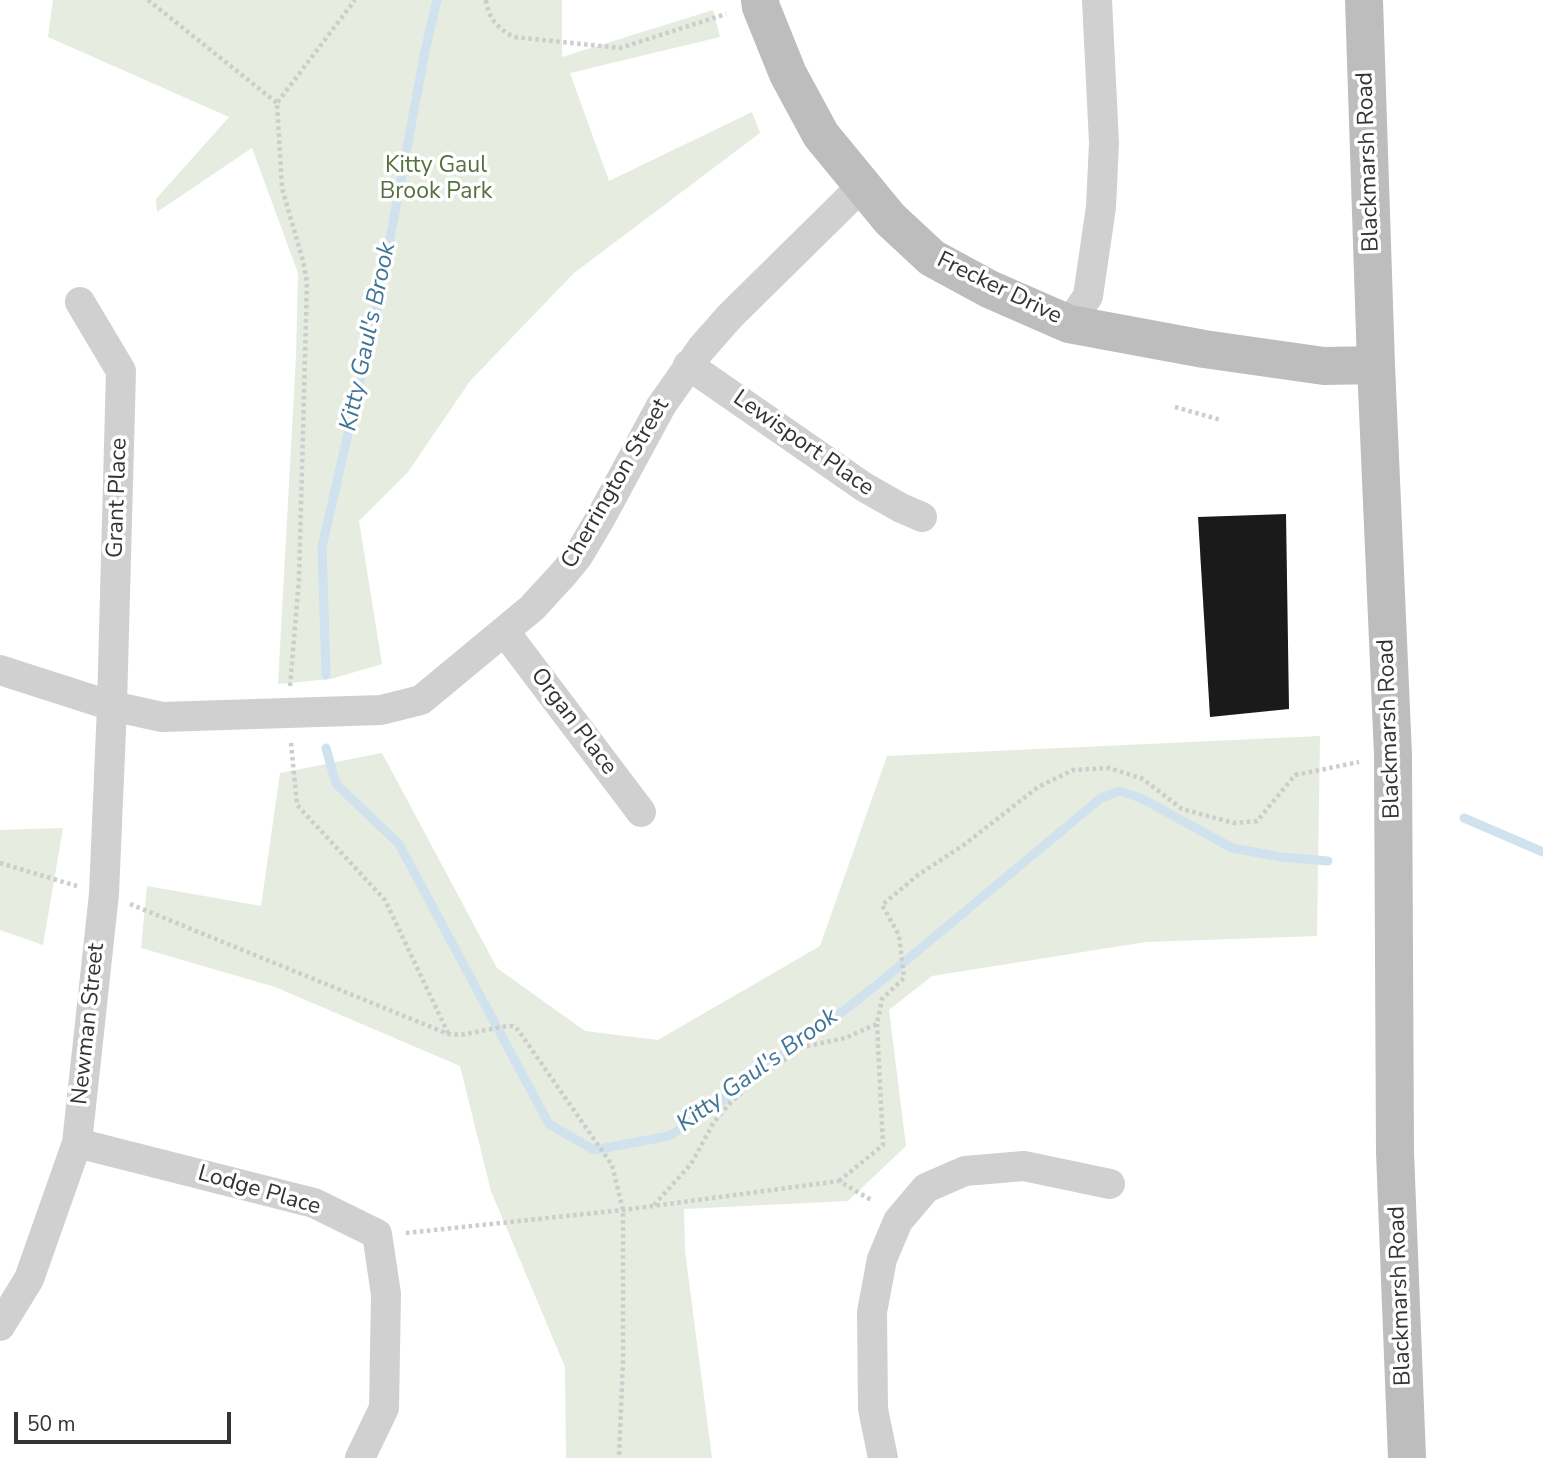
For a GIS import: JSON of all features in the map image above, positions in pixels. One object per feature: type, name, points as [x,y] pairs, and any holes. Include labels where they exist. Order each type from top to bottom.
[{"type":"main road","name":"Blackmarsh Road","points":[[1364,0],[1393,755],[1395,1152],[1407,1458]]},
{"type":"main road","name":"Frecker Drive","points":[[743,7],[761,7],[788,74],[821,135],[890,219],[932,258],[989,289],[1069,324],[1204,349],[1324,366],[1376,365]]},
{"type":"street","points":[[1069,324],[1088,296],[1101,207],[1104,143],[1097,0]]},
{"type":"street","name":"Cherrington Street","points":[[0,670],[112,706],[162,717],[381,710],[421,700],[505,632],[549,590],[578,556],[661,405],[688,365],[730,316],[862,186]]},
{"type":"street","name":"Grant Place","points":[[80,302],[121,371],[112,706]]},
{"type":"street","name":"Lewisport Place","points":[[688,365],[864,488],[922,517]]},
{"type":"street","name":"Organ Place","points":[[505,632],[641,813]]},
{"type":"street","name":"Newman Street","points":[[0,1326],[29,1279],[77,1143],[104,894],[112,706]]},
{"type":"street","name":"Lodge Place","points":[[77,1143],[314,1203],[377,1234],[386,1294],[384,1408],[360,1458]]},
{"type":"street","points":[[883,1458],[873,1409],[872,1312],[882,1259],[898,1221],[926,1188],[965,1171],[1024,1166],[1110,1184]]},
{"type":"path","points":[[148,0],[277,103]]},
{"type":"path","points":[[290,687],[299,580],[307,282],[282,188],[277,103],[355,0]]},
{"type":"path","points":[[486,0],[487,10],[494,23],[514,37],[620,48],[743,7]]},
{"type":"path","points":[[1175,407],[1221,421]]},
{"type":"path","points":[[291,743],[296,805],[385,900],[448,1034]]},
{"type":"path","points":[[406,1233],[623,1210],[839,1181],[883,1144],[877,1024],[882,999],[904,978],[900,935],[882,905],[918,876],[965,845],[1038,787],[1073,770],[1110,768],[1143,779],[1182,809],[1234,823],[1257,821],[1295,775],[1329,768]]},
{"type":"path","points":[[0,863],[81,887]]},
{"type":"path","points":[[130,904],[448,1034],[460,1035],[513,1026],[518,1030],[612,1165],[623,1210],[623,1360],[619,1458]]},
{"type":"path","points":[[654,1205],[691,1164],[714,1122],[730,1103],[759,1077],[803,1047],[845,1038],[877,1024]]},
{"type":"path","points":[[839,1181],[871,1200]]},
{"type":"green space","name":"Kitty Gaul Brook Park","points":[[53,0],[562,0],[562,57],[713,10],[720,37],[570,73],[609,181],[752,112],[760,133],[574,273],[470,381],[408,472],[359,521],[382,664],[331,679],[278,684],[298,273],[252,148],[157,212],[156,199],[229,117],[48,37]]},
{"type":"green space","points":[[1320,736],[1317,936],[1146,942],[932,976],[889,1010],[906,1146],[848,1201],[684,1209],[685,1251],[712,1458],[566,1458],[565,1367],[491,1191],[460,1066],[275,987],[141,948],[147,886],[261,906],[280,773],[382,753],[497,968],[585,1031],[658,1040],[820,946],[887,756]]},
{"type":"green space","points":[[63,828],[43,945],[0,930],[0,830]]},
{"type":"building","points":[[1286,514],[1289,709],[1210,717],[1198,517]]},
{"type":"waterway","name":"Kitty Gaul's Brook","points":[[326,675],[322,547],[378,303],[437,0]]},
{"type":"waterway","name":"Kitty Gaul's Brook","points":[[326,748],[336,784],[399,844],[549,1124],[594,1150],[669,1136],[709,1111],[884,979],[1101,798],[1119,791],[1141,798],[1232,848],[1281,857],[1328,861]]},
{"type":"waterway","name":"Kitty Gaul's Brook","points":[[1464,818],[1543,852]]}]
